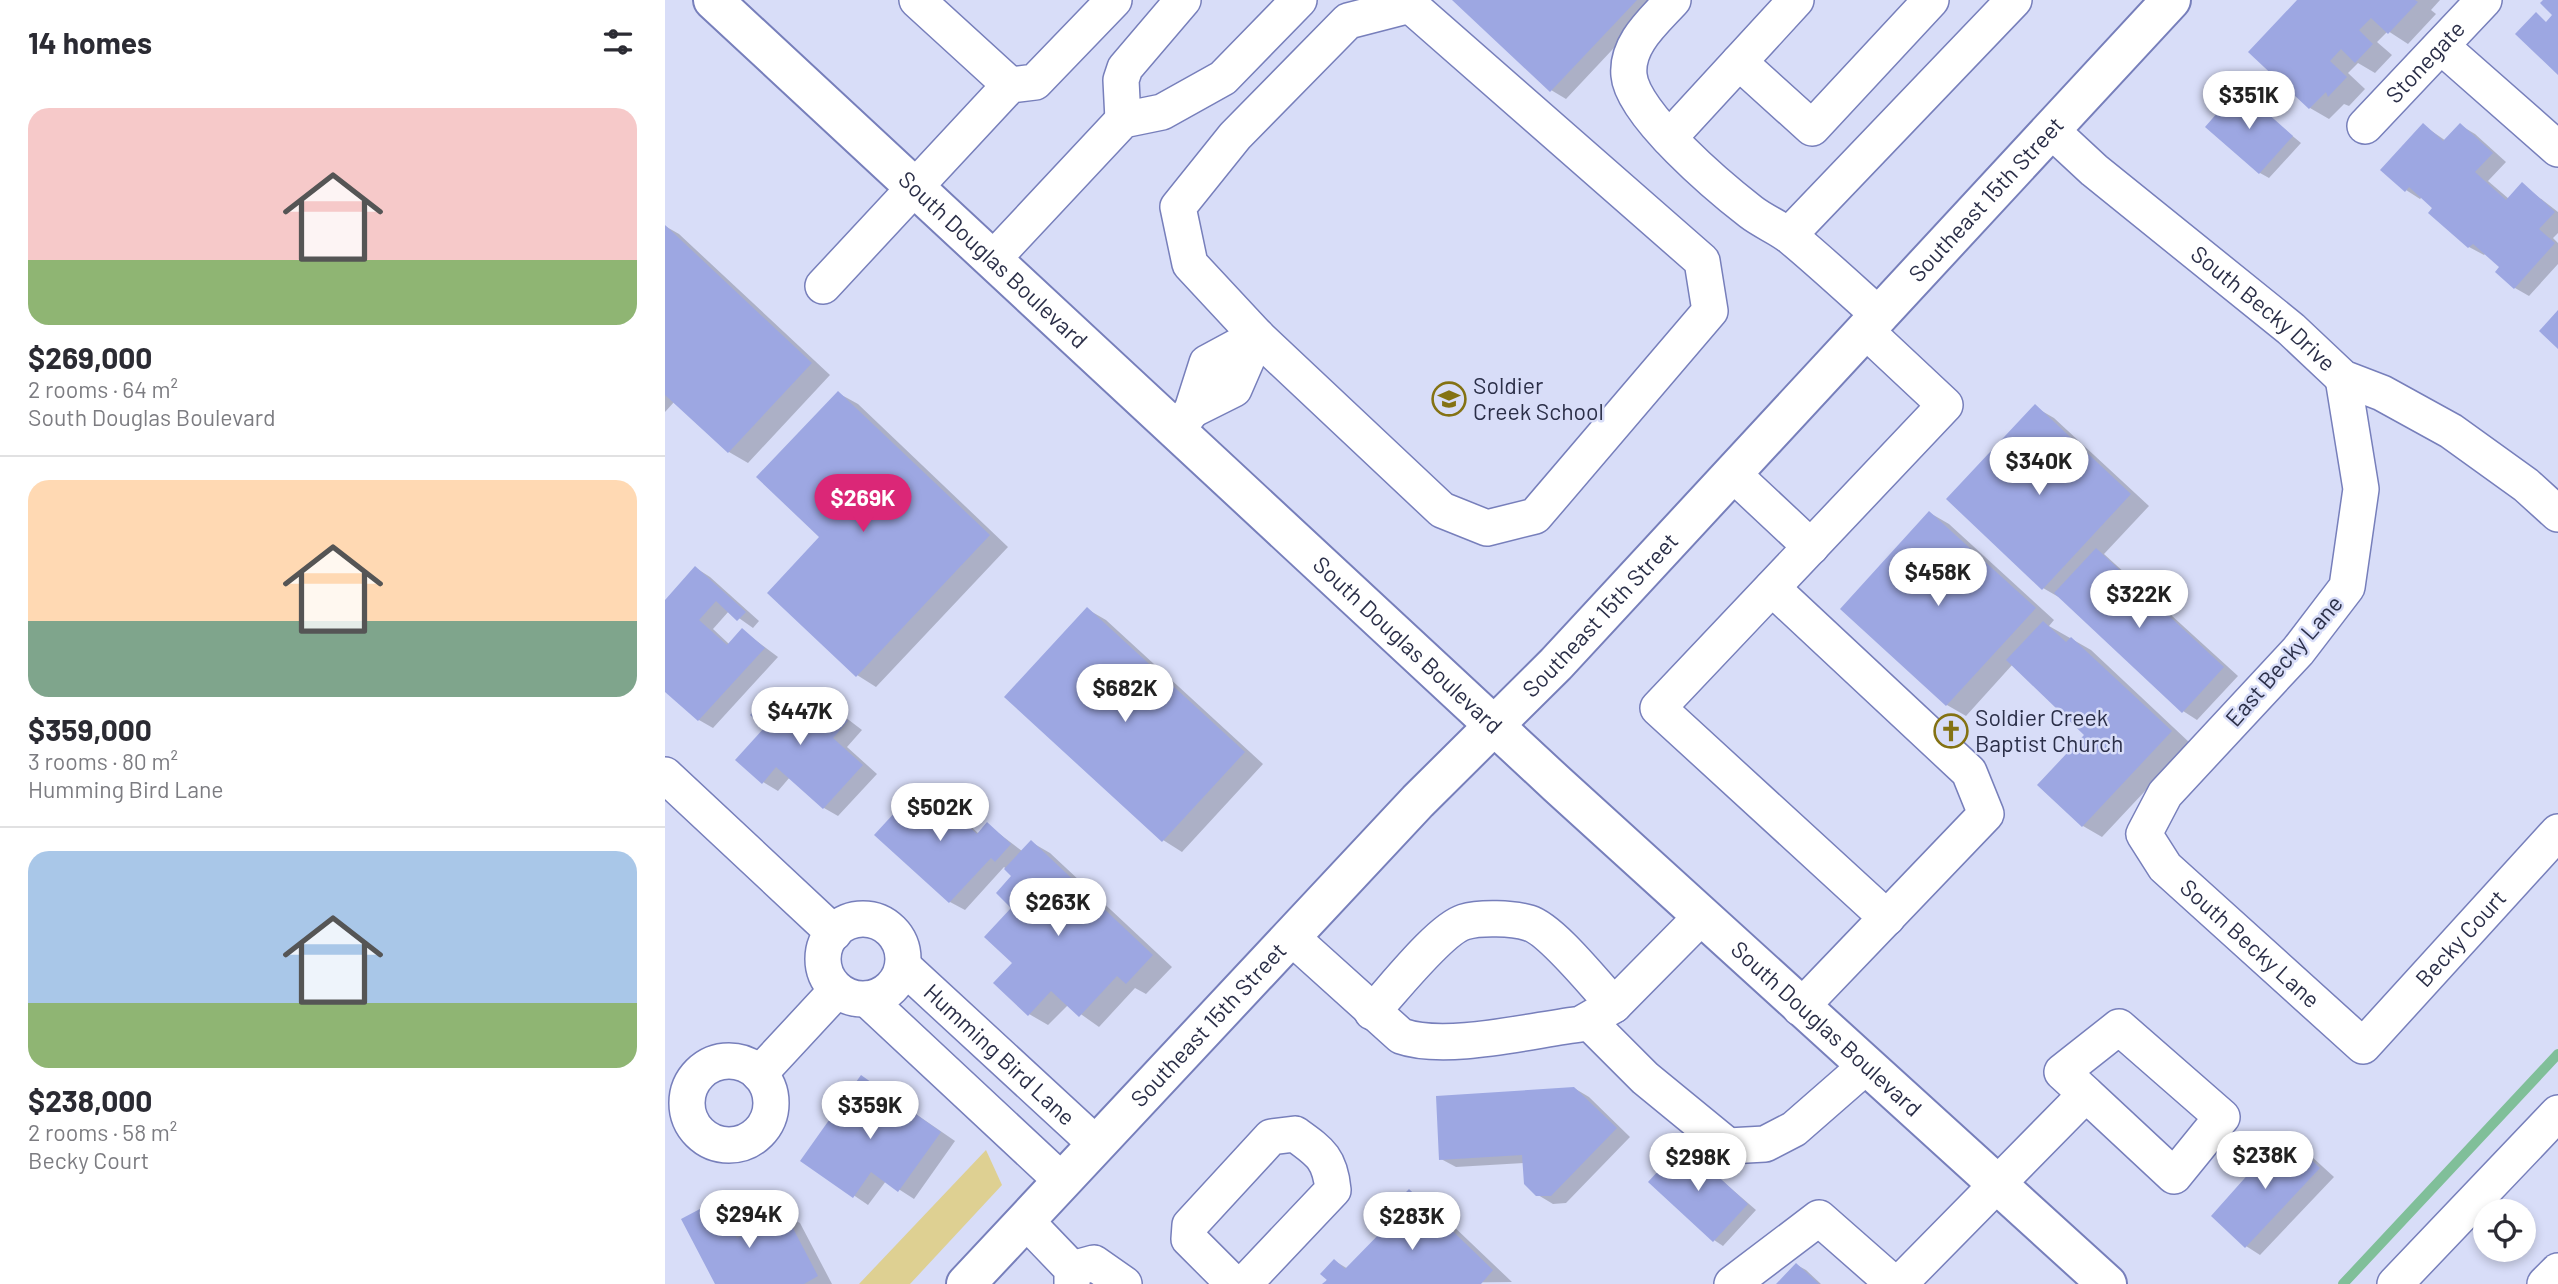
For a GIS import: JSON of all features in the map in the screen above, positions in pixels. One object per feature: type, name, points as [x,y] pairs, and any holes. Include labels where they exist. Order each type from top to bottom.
[{"type":"main road","name":"South Douglas Boulevard","points":[[713,0],[993,259],[1184,420],[1494,726],[1800,1008],[2107,1284]]},
{"type":"main road","name":"Southeast 15th Street","points":[[966,1284],[1290,936],[1556,664],[2171,0]]},
{"type":"street","points":[[917,0],[1010,85]]},
{"type":"street","points":[[823,286],[1010,85],[1035,82],[1114,0]]},
{"type":"street","points":[[1123,120],[1121,80],[1125,68],[1183,0]]},
{"type":"street","points":[[993,259],[1123,120],[1162,112],[1223,78],[1299,0]]},
{"type":"street","points":[[1674,0],[1644,32],[1629,56],[1629,77],[1640,105],[1669,138],[1751,212],[1789,235],[1945,405],[1658,708],[1887,918]]},
{"type":"street","points":[[1669,138],[1796,0]]},
{"type":"street","points":[[1739,62],[1812,128],[1931,0]]},
{"type":"street","points":[[1789,235],[2014,0]]},
{"type":"street","name":"Stonegate","points":[[2365,126],[2484,0]]},
{"type":"street","points":[[1410,5],[1702,261],[1710,311],[1535,516],[1487,528],[1442,510],[1257,336],[1189,264],[1178,207],[1235,136],[1349,21],[1410,5]]},
{"type":"street","points":[[2441,46],[2558,149]]},
{"type":"street","name":"South Becky Drive","points":[[2052,131],[2094,170],[2291,329],[2343,378],[2382,393],[2451,431],[2526,485],[2558,514]]},
{"type":"street","points":[[1184,420],[1207,363],[1257,336]]},
{"type":"street","name":"East Becky Lane","points":[[2144,834],[2165,794],[2298,651],[2347,587],[2361,489],[2343,378]]},
{"type":"street","points":[[1733,474],[1811,547]]},
{"type":"street","points":[[1772,588],[1969,772],[1986,814],[1800,1008]]},
{"type":"street","points":[[665,775],[834,933]]},
{"type":"street","name":"Becky Court","points":[[2363,1046],[2558,832]]},
{"type":"street","name":"South Becky Lane","points":[[2144,834],[2165,867],[2363,1046]]},
{"type":"street","points":[[1290,936],[1401,1036],[1417,1041],[1450,1041],[1601,1013],[1701,917]]},
{"type":"street","points":[[759,1074],[852,995],[890,989],[899,978],[903,966],[899,941],[884,925],[860,919],[845,923],[825,946],[823,960],[826,975],[852,995],[969,1094],[1062,1181]]},
{"type":"street","points":[[1372,1012],[1443,935],[1464,922],[1498,920],[1530,923],[1556,943],[1645,1078],[1728,1146],[1765,1144],[1794,1129],[1865,1067]]},
{"type":"street","name":"Humming Bird Lane","points":[[903,966],[1096,1144]]},
{"type":"street","points":[[969,1094],[1002,1058]]},
{"type":"street","points":[[1732,1284],[1819,1218],[1897,1284],[2087,1094]]},
{"type":"street","points":[[2409,1279],[2558,1113]]},
{"type":"street","points":[[1234,1284],[1189,1239],[1190,1225],[1271,1137],[1295,1134],[1317,1150],[1331,1167],[1333,1190],[1244,1284]]},
{"type":"street","points":[[1025,1220],[1072,1277],[1094,1263],[1124,1284]]},
{"type":"street","points":[[2545,1284],[2558,1271]]},
{"type":"shaded area","points":[[986,1150],[1002,1185],[910,1284],[859,1284]]},
{"type":"building","points":[[1452,0],[1637,0],[1550,92]]},
{"type":"building","points":[[2297,0],[2418,2],[2388,34],[2371,18],[2359,30],[2373,44],[2355,63],[2341,49],[2330,61],[2347,77],[2328,97],[2326,92],[2309,109],[2248,52]]},
{"type":"building","points":[[2543,0],[2558,0],[2558,75],[2515,34],[2536,12],[2546,22],[2552,15],[2540,3]]},
{"type":"building","points":[[2239,88],[2293,136],[2259,174],[2205,127]]},
{"type":"building","points":[[2423,123],[2443,141],[2460,123],[2493,153],[2475,172],[2506,200],[2522,182],[2555,212],[2539,229],[2555,243],[2514,289],[2495,272],[2499,267],[2473,244],[2468,248],[2428,213],[2432,208],[2409,187],[2405,192],[2380,170]]},
{"type":"building","points":[[665,225],[812,363],[728,453],[665,395]]},
{"type":"building","points":[[2558,310],[2558,349],[2539,331]]},
{"type":"building","points":[[838,391],[990,535],[856,677],[767,593],[819,537],[756,477]]},
{"type":"building","points":[[2035,404],[2131,494],[2042,590],[1946,499]]},
{"type":"building","points":[[1929,511],[2036,608],[1946,706],[1840,609]]},
{"type":"building","points":[[2096,548],[2224,667],[2182,713],[2054,593]]},
{"type":"building","points":[[695,566],[746,612],[737,621],[716,601],[699,620],[727,645],[742,628],[765,648],[698,721],[665,692],[665,600]]},
{"type":"building","points":[[1087,607],[1245,752],[1162,842],[1004,697]]},
{"type":"building","points":[[2043,621],[2066,642],[2071,637],[2172,731],[2082,827],[2037,785],[2084,735],[2006,660]]},
{"type":"building","points":[[776,687],[808,715],[824,698],[848,721],[833,738],[863,765],[823,809],[776,767],[762,784],[735,760],[764,728],[750,715]]},
{"type":"building","points":[[921,784],[977,834],[987,822],[1011,844],[995,862],[991,858],[949,903],[874,835]]},
{"type":"building","points":[[1031,840],[1153,955],[1126,984],[1117,976],[1079,1017],[1051,991],[1028,1016],[993,983],[1012,963],[984,937],[1011,908],[996,893],[1011,876],[1004,869]]},
{"type":"building","points":[[861,1075],[941,1132],[898,1192],[871,1172],[853,1198],[800,1161]]},
{"type":"building","points":[[1574,1087],[1617,1128],[1551,1196],[1536,1196],[1524,1184],[1522,1155],[1439,1160],[1436,1096]]},
{"type":"building","points":[[2284,1134],[2320,1168],[2245,1248],[2211,1216]]},
{"type":"building","points":[[1683,1144],[1748,1204],[1713,1242],[1648,1182]]},
{"type":"building","points":[[1409,1189],[1493,1270],[1481,1284],[1322,1284],[1327,1280],[1320,1274],[1334,1259],[1345,1269],[1385,1228],[1378,1221]]},
{"type":"building","points":[[717,1200],[737,1238],[785,1213],[818,1276],[804,1284],[715,1284],[681,1219]]},
{"type":"building","points":[[1796,1263],[1819,1284],[1776,1284]]},
{"type":"waterway","points":[[2343,1284],[2558,1054]]},
{"type":"place","name":"Soldier Creek School","points":[[1449,399]]},
{"type":"place","name":"Soldier Creek Baptist Church","points":[[1951,731]]}]
